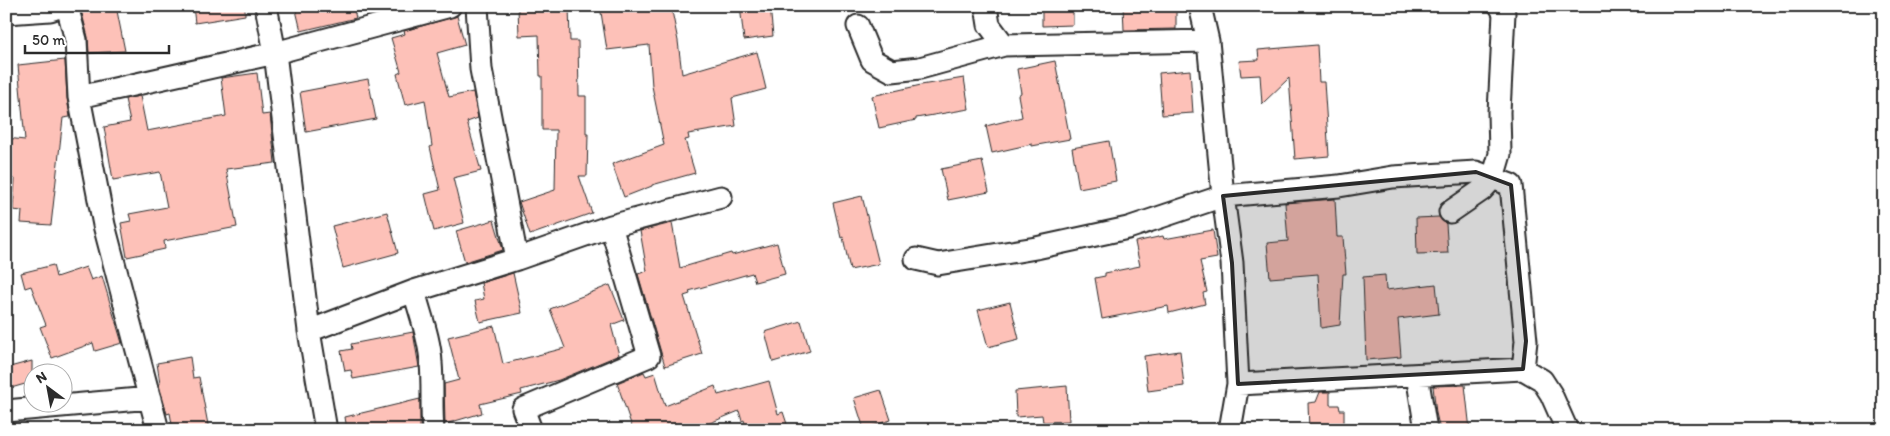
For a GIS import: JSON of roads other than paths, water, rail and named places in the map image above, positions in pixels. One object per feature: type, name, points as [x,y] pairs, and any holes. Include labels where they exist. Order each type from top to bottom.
[{"type":"street","points":[[6,13],[50,10],[63,6]]},
{"type":"street","points":[[67,6],[76,40],[79,98],[104,225],[158,430]]},
{"type":"street","points":[[266,6],[275,53],[308,331],[326,430]]},
{"type":"street","points":[[79,98],[275,53],[450,6]]},
{"type":"street","points":[[477,6],[481,69],[517,259]]},
{"type":"street","points":[[986,6],[989,25],[1004,45]]},
{"type":"street","points":[[1200,6],[1208,42],[1232,263],[1238,384],[1230,430]]},
{"type":"street","points":[[1450,212],[1482,190],[1493,178],[1500,154],[1499,112],[1504,13],[1500,6]]},
{"type":"street","points":[[858,26],[872,60],[892,71],[920,68],[1004,45],[1208,42]]},
{"type":"street","points":[[916,259],[938,264],[1036,248],[1128,228],[1224,196],[1339,186],[1393,177],[1476,172],[1511,186],[1526,341],[1522,369]]},
{"type":"street","points":[[308,331],[414,291],[517,259],[611,226],[721,197]]},
{"type":"street","points":[[531,430],[523,409],[649,356],[611,226]]},
{"type":"street","points":[[414,291],[431,362],[433,430]]},
{"type":"street","points":[[1238,384],[1522,369],[1542,380],[1551,394],[1567,430]]},
{"type":"street","points":[[1417,375],[1426,430]]},
{"type":"street","points":[[6,411],[150,398]]}]
